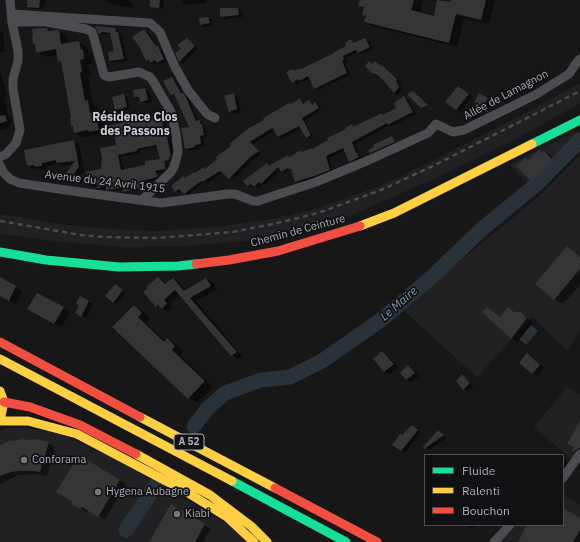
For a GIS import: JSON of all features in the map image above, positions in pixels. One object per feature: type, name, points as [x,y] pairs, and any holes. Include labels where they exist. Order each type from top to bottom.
[{"type":"main road","name":"Chemin de Ceinture","points":[[0,252],[46,260],[119,267],[178,266],[229,260],[278,251],[364,225],[394,213],[580,120]]},
{"type":"main road","name":"A 52","points":[[0,342],[377,542]]},
{"type":"main road","name":"A 52","points":[[0,359],[346,542]]},
{"type":"main road","points":[[0,391],[4,402],[0,420],[28,421],[77,434],[185,491],[226,517],[254,542]]},
{"type":"main road","points":[[4,402],[30,407],[80,425],[159,466],[210,495],[241,518],[267,542]]},
{"type":"main road","points":[[273,486],[389,542]]},
{"type":"street","points":[[0,157],[6,154],[16,143],[20,130],[13,89],[13,79],[18,56],[10,0]]},
{"type":"street","points":[[12,18],[150,23],[160,32],[174,65],[188,90],[207,114],[215,118]]},
{"type":"street","points":[[12,18],[86,29],[92,32],[104,75],[109,77],[139,72],[150,77],[153,81],[170,112],[176,134],[178,152],[171,172],[142,200]]},
{"type":"street","name":"Allée de Lamagnon","points":[[436,124],[453,132],[464,130],[535,95],[570,74],[580,59]]},
{"type":"street","name":"Avenue du 24 Avril 1915","points":[[0,165],[10,179],[18,183],[161,203],[228,194],[235,194],[253,201],[258,201],[316,182],[369,160],[428,133],[436,124]]},
{"type":"street","points":[[564,477],[580,454]]},
{"type":"street","points":[[494,542],[509,526]]},
{"type":"shaded area","points":[[580,83],[580,103],[518,138],[445,174],[352,215],[301,230],[245,241],[187,246],[126,247],[62,242],[0,234],[0,214],[65,225],[156,231],[224,226],[278,218],[315,209],[377,187],[402,176],[526,113]]},
{"type":"shaded area","points":[[580,129],[574,141],[529,185],[510,165],[539,149]]},
{"type":"shaded area","points":[[580,155],[580,328],[568,351],[532,317],[477,377],[402,309],[537,198]]},
{"type":"shaded area","points":[[531,325],[538,331],[526,345],[519,339]]},
{"type":"shaded area","points":[[567,387],[580,394],[580,451],[574,462],[534,427]]},
{"type":"shaded area","points":[[6,428],[40,430],[66,436],[125,464],[225,523],[280,542],[0,542],[0,431]]},
{"type":"shaded area","points":[[564,496],[580,505],[580,542],[499,542],[516,526],[564,526]]},
{"type":"building","points":[[27,0],[40,0],[39,8],[27,7]]},
{"type":"building","points":[[150,0],[160,0],[159,8],[150,7]]},
{"type":"building","points":[[360,0],[414,0],[411,10],[434,16],[437,0],[451,2],[451,0],[486,0],[481,20],[456,14],[449,43],[364,22],[366,16],[362,15],[364,7],[358,6]]},
{"type":"building","points":[[220,8],[238,8],[239,15],[220,17]]},
{"type":"building","points":[[208,17],[210,23],[200,25],[199,18]]},
{"type":"building","points":[[95,26],[115,28],[116,32],[118,32],[124,59],[109,61],[108,52],[114,51],[110,33],[102,32],[99,34]]},
{"type":"building","points":[[47,28],[48,31],[59,30],[61,44],[79,41],[81,50],[83,49],[84,59],[80,60],[82,72],[80,73],[85,101],[88,100],[90,113],[95,112],[99,130],[89,132],[88,130],[74,133],[73,126],[71,126],[71,118],[61,61],[58,62],[56,49],[36,53],[35,44],[33,44],[32,29]]},
{"type":"building","points":[[144,29],[156,46],[158,46],[164,59],[157,63],[155,60],[150,63],[149,60],[146,61],[139,46],[132,37]]},
{"type":"building","points":[[187,38],[195,46],[179,62],[175,53],[181,49],[177,45]]},
{"type":"building","points":[[365,38],[370,47],[358,53],[356,50],[343,56],[344,60],[342,61],[347,73],[314,89],[308,76],[299,81],[298,79],[292,83],[286,72],[293,69],[294,71],[300,68],[301,69],[334,53],[346,46],[345,43],[351,39],[353,43]]},
{"type":"building","points":[[369,61],[372,64],[375,61],[381,66],[382,65],[397,79],[396,81],[399,87],[394,93],[380,77],[374,73],[373,74],[365,66]]},
{"type":"building","points":[[172,77],[181,93],[183,93],[186,97],[196,121],[200,120],[200,124],[202,124],[204,135],[200,136],[201,144],[195,145],[195,147],[185,149],[181,128],[189,127],[174,94],[171,95],[163,81]]},
{"type":"building","points":[[458,86],[469,94],[456,110],[445,102]]},
{"type":"building","points":[[145,88],[148,100],[140,102],[139,97],[134,97],[133,90]]},
{"type":"building","points":[[413,91],[428,105],[421,108],[407,94]]},
{"type":"building","points":[[234,93],[237,109],[229,112],[224,96]]},
{"type":"building","points":[[479,93],[488,98],[483,107],[474,102]]},
{"type":"building","points":[[124,94],[127,107],[115,110],[112,97]]},
{"type":"building","points":[[404,96],[413,112],[387,125],[387,123],[352,142],[359,157],[349,162],[343,148],[326,156],[330,170],[314,176],[295,182],[291,169],[289,170],[288,168],[281,172],[278,167],[261,184],[259,182],[254,187],[251,184],[247,186],[243,181],[267,163],[269,166],[288,155],[289,157],[301,150],[302,152],[312,149],[328,140],[327,138],[346,129],[345,128],[352,124],[353,127],[382,113],[383,115],[396,108],[394,103]]},
{"type":"building","points":[[300,98],[303,104],[309,100],[312,105],[315,102],[319,108],[302,118],[311,135],[306,138],[299,126],[278,137],[272,128],[250,142],[259,151],[249,158],[229,179],[220,171],[202,182],[201,181],[184,194],[179,189],[175,192],[171,186],[183,176],[185,178],[204,167],[205,169],[217,159],[216,157],[231,146],[229,144],[249,128],[264,120],[263,118]]},
{"type":"building","points":[[5,115],[7,121],[0,123],[0,116]]},
{"type":"building","points":[[161,115],[163,127],[168,127],[170,136],[167,137],[171,156],[169,160],[164,161],[165,169],[155,171],[158,176],[143,181],[144,186],[128,191],[123,192],[122,188],[106,190],[106,186],[98,188],[96,184],[89,185],[86,172],[101,169],[102,158],[100,148],[116,145],[114,131],[102,134],[101,127]],"holes":[[[156,145],[160,159],[145,161],[145,165],[121,170],[118,155]]]},
{"type":"building","points":[[392,136],[395,142],[370,153],[368,150],[374,147],[373,145]]},
{"type":"building","points":[[74,140],[79,167],[69,180],[63,177],[75,161],[56,163],[56,160],[42,163],[42,166],[27,166],[24,150]]},
{"type":"building","points":[[539,150],[542,153],[544,151],[553,160],[531,181],[516,166],[525,158],[528,160]]},
{"type":"building","points":[[567,246],[580,257],[580,269],[554,300],[535,284]]},
{"type":"building","points":[[0,277],[16,286],[9,301],[0,296]]},
{"type":"building","points":[[158,277],[165,284],[173,278],[184,291],[206,278],[211,286],[190,298],[237,352],[231,356],[175,290],[164,300],[167,303],[162,309],[158,305],[156,307],[143,292],[148,288],[146,287]]},
{"type":"building","points":[[115,284],[123,290],[113,303],[105,296]]},
{"type":"building","points":[[37,293],[64,307],[54,324],[27,309]]},
{"type":"building","points":[[80,296],[89,301],[81,317],[75,313],[79,306],[76,303]]},
{"type":"building","points":[[134,305],[142,313],[138,317],[164,342],[167,338],[175,346],[172,350],[205,381],[188,399],[112,327]]},
{"type":"building","points":[[487,307],[500,317],[508,307],[514,312],[521,312],[527,318],[511,339],[482,312]]},
{"type":"building","points":[[382,351],[394,364],[384,372],[373,359]]},
{"type":"building","points":[[527,353],[540,365],[532,374],[519,363]]},
{"type":"building","points":[[408,365],[415,373],[406,380],[400,373]]},
{"type":"building","points":[[462,374],[470,383],[463,390],[456,381]]},
{"type":"building","points":[[580,421],[580,448],[574,452],[572,451],[574,447],[567,444]]},
{"type":"building","points":[[412,425],[418,430],[401,451],[392,445],[400,434],[402,435]]},
{"type":"building","points":[[438,430],[444,435],[424,449],[423,447]]},
{"type":"building","name":"Conforama","points":[[36,439],[49,442],[40,472],[18,471],[0,476],[0,445],[12,440]]},
{"type":"building","points":[[79,455],[120,480],[98,517],[82,507],[80,509],[71,504],[73,502],[56,492]]},
{"type":"building","name":"Kiabi","points":[[171,504],[205,524],[195,542],[149,542]]},
{"type":"building","points":[[564,509],[580,518],[580,530],[573,542],[518,542],[526,526],[564,526]]},
{"type":"waterway","name":"Le Maïre","points":[[194,426],[208,408],[225,393],[261,380],[290,377],[322,361],[381,320],[433,276],[482,229],[538,183],[580,140]]},
{"type":"waterway","name":"Le Maïre","points":[[126,530],[156,485]]},
{"type":"railway","points":[[0,221],[81,235],[157,238],[233,232],[282,222],[318,213],[381,190],[435,165],[580,91]]},
{"type":"traffic: fast","points":[[532,144],[580,120]]},
{"type":"traffic: fast","points":[[0,252],[46,260],[119,267],[178,266],[196,264]]},
{"type":"traffic: fast","points":[[232,481],[346,542]]},
{"type":"traffic: slow","points":[[360,226],[394,213],[532,144]]},
{"type":"traffic: slow","points":[[0,359],[232,481]]},
{"type":"traffic: slow","points":[[0,391],[4,402],[0,420]]},
{"type":"traffic: slow","points":[[140,417],[275,488]]},
{"type":"traffic: slow","points":[[0,421],[28,421],[77,434],[185,491],[227,517],[254,542]]},
{"type":"traffic: slow","points":[[136,454],[210,495],[251,526],[267,542]]},
{"type":"traffic: jam","points":[[196,264],[229,260],[278,251],[360,226]]},
{"type":"traffic: jam","points":[[0,342],[140,417]]},
{"type":"traffic: jam","points":[[4,402],[30,407],[80,425],[136,454]]},
{"type":"traffic: jam","points":[[275,488],[377,542]]},
{"type":"place","name":"Conforama","points":[[24,460]]},
{"type":"place","name":"Hygena Aubagne","points":[[98,492]]},
{"type":"place","name":"Kiabi","points":[[177,514]]},
{"type":"district","name":"Résidence Clos des Passons","points":[[135,125]]}]
